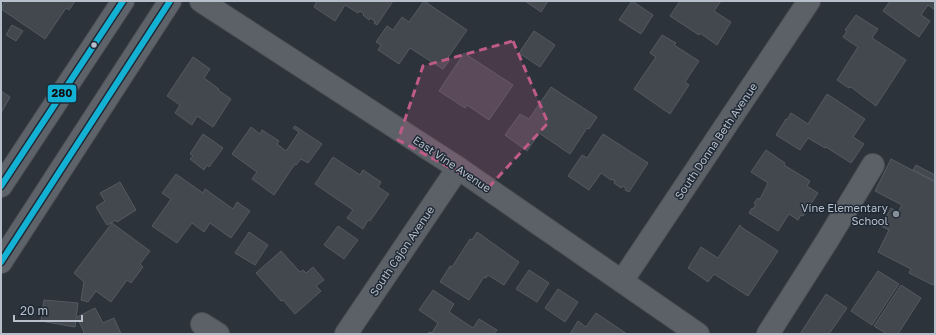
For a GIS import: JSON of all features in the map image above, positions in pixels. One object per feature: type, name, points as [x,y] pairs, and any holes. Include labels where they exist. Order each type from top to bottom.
[{"type":"main road","points":[[1,186],[123,1]]},
{"type":"main road","points":[[1,262],[170,1]]},
{"type":"street","name":"East Vine Avenue","points":[[201,1],[458,168],[698,334]]},
{"type":"street","name":"South Donna Beth Avenue","points":[[622,281],[810,1]]},
{"type":"street","points":[[768,334],[873,165]]},
{"type":"street","name":"South Cajon Avenue","points":[[346,334],[458,168]]},
{"type":"highlighted area","points":[[513,41],[548,123],[488,188],[398,140],[423,66]]},
{"type":"building","points":[[5,1],[75,1],[69,10],[66,8],[45,39],[1,9]]},
{"type":"building","points":[[317,1],[393,1],[377,25],[374,23],[375,21],[370,18],[369,20],[360,11],[358,13],[345,5],[335,21],[314,7]]},
{"type":"building","points":[[424,1],[467,30],[447,59],[449,61],[443,69],[410,48],[399,64],[378,50],[381,45],[376,42],[387,26],[393,30],[402,17],[409,22]]},
{"type":"building","points":[[525,1],[548,1],[541,12]]},
{"type":"building","points":[[632,1],[653,15],[641,34],[619,20]]},
{"type":"building","points":[[680,1],[721,1],[714,11],[731,22],[717,45],[700,33],[699,35],[670,16]]},
{"type":"building","points":[[890,1],[935,1],[935,10],[928,5],[921,15],[930,21],[919,37],[883,11]]},
{"type":"building","points":[[856,15],[878,29],[872,38],[906,60],[876,106],[851,87],[849,88],[837,80],[858,47],[843,37],[847,31],[845,30]]},
{"type":"building","points":[[12,25],[23,31],[16,41],[6,35]]},
{"type":"building","points":[[534,31],[555,45],[540,67],[519,53]]},
{"type":"building","points":[[662,35],[676,43],[674,45],[699,61],[685,82],[689,85],[670,114],[634,89],[656,57],[650,53]]},
{"type":"building","points":[[464,53],[513,85],[489,120],[467,105],[465,108],[439,91]]},
{"type":"building","points":[[193,57],[210,69],[204,78],[231,99],[213,127],[197,116],[192,125],[175,113],[180,105],[167,96]]},
{"type":"building","points":[[551,87],[597,117],[589,129],[587,128],[570,154],[539,133],[527,151],[505,135],[520,114],[529,119]]},
{"type":"building","points":[[1,91],[10,97],[1,113]]},
{"type":"building","points":[[827,94],[865,119],[853,137],[864,144],[851,163],[826,147],[825,148],[808,138],[800,150],[776,135],[791,113],[808,124]]},
{"type":"building","points":[[295,126],[322,144],[308,163],[301,159],[296,165],[295,164],[274,195],[252,179],[257,172],[232,154],[251,127],[260,134],[262,130],[279,141],[277,144],[286,151],[299,132],[293,128]]},
{"type":"building","points":[[203,134],[223,148],[209,167],[207,165],[204,170],[190,159],[193,156],[190,154]]},
{"type":"building","points":[[603,134],[648,163],[629,192],[625,190],[626,188],[622,186],[621,188],[614,183],[615,181],[601,173],[589,190],[568,176],[582,155],[587,158]]},
{"type":"building","points":[[766,150],[785,163],[784,165],[810,181],[807,186],[818,193],[803,216],[801,215],[798,220],[789,214],[778,231],[749,213],[756,204],[754,203],[758,198],[760,199],[768,183],[751,172]]},
{"type":"building","points":[[333,157],[360,175],[363,170],[381,182],[378,187],[389,194],[370,221],[368,220],[363,229],[347,218],[353,210],[315,184]]},
{"type":"building","points":[[891,159],[935,182],[935,281],[933,285],[909,273],[911,269],[878,252],[889,230],[881,226],[891,208],[898,212],[902,205],[875,191]]},
{"type":"building","points":[[916,165],[935,175],[935,181],[913,170]]},
{"type":"building","points":[[176,174],[203,193],[205,189],[233,209],[237,202],[250,211],[231,238],[210,223],[204,232],[192,223],[177,243],[152,226],[171,199],[162,193]]},
{"type":"building","points":[[120,182],[136,210],[117,222],[116,220],[107,225],[96,207],[105,201],[100,193]]},
{"type":"building","points":[[112,223],[150,251],[140,264],[143,267],[131,283],[127,280],[111,302],[96,291],[88,302],[81,300],[84,282],[74,273]]},
{"type":"building","points":[[740,225],[778,251],[748,296],[714,274],[708,282],[688,268],[701,247],[718,258]]},
{"type":"building","points":[[338,226],[358,240],[344,259],[324,245]]},
{"type":"building","points":[[249,232],[268,245],[255,265],[235,253]]},
{"type":"building","points":[[477,232],[519,262],[504,285],[488,275],[486,278],[484,277],[469,300],[440,282],[450,266],[452,267],[470,239],[472,240]]},
{"type":"building","points":[[281,251],[300,272],[303,270],[306,273],[313,267],[324,280],[316,286],[321,291],[295,314],[256,273]]},
{"type":"building","points":[[529,270],[549,283],[537,302],[516,289]]},
{"type":"building","points":[[878,271],[899,284],[872,325],[851,311]]},
{"type":"building","points":[[901,285],[921,298],[898,334],[887,334],[874,326]]},
{"type":"building","points":[[558,289],[578,302],[565,322],[545,308]]},
{"type":"building","points":[[433,290],[454,304],[449,312],[473,328],[479,319],[497,330],[494,334],[428,334],[429,332],[432,333],[438,323],[419,310]]},
{"type":"building","points":[[826,294],[847,308],[829,334],[800,334]]},
{"type":"building","points":[[44,300],[78,303],[75,327],[41,321]]},
{"type":"building","points":[[95,308],[103,323],[114,318],[121,334],[83,334],[84,332],[77,317]]},
{"type":"building","points":[[596,313],[627,334],[570,334],[578,321],[586,327]]},
{"type":"transit line","name":"280","points":[[1,186],[123,1]]},
{"type":"transit line","name":"280","points":[[1,262],[170,1]]},
{"type":"place","name":"Vine Elementary School","points":[[896,214]]}]
